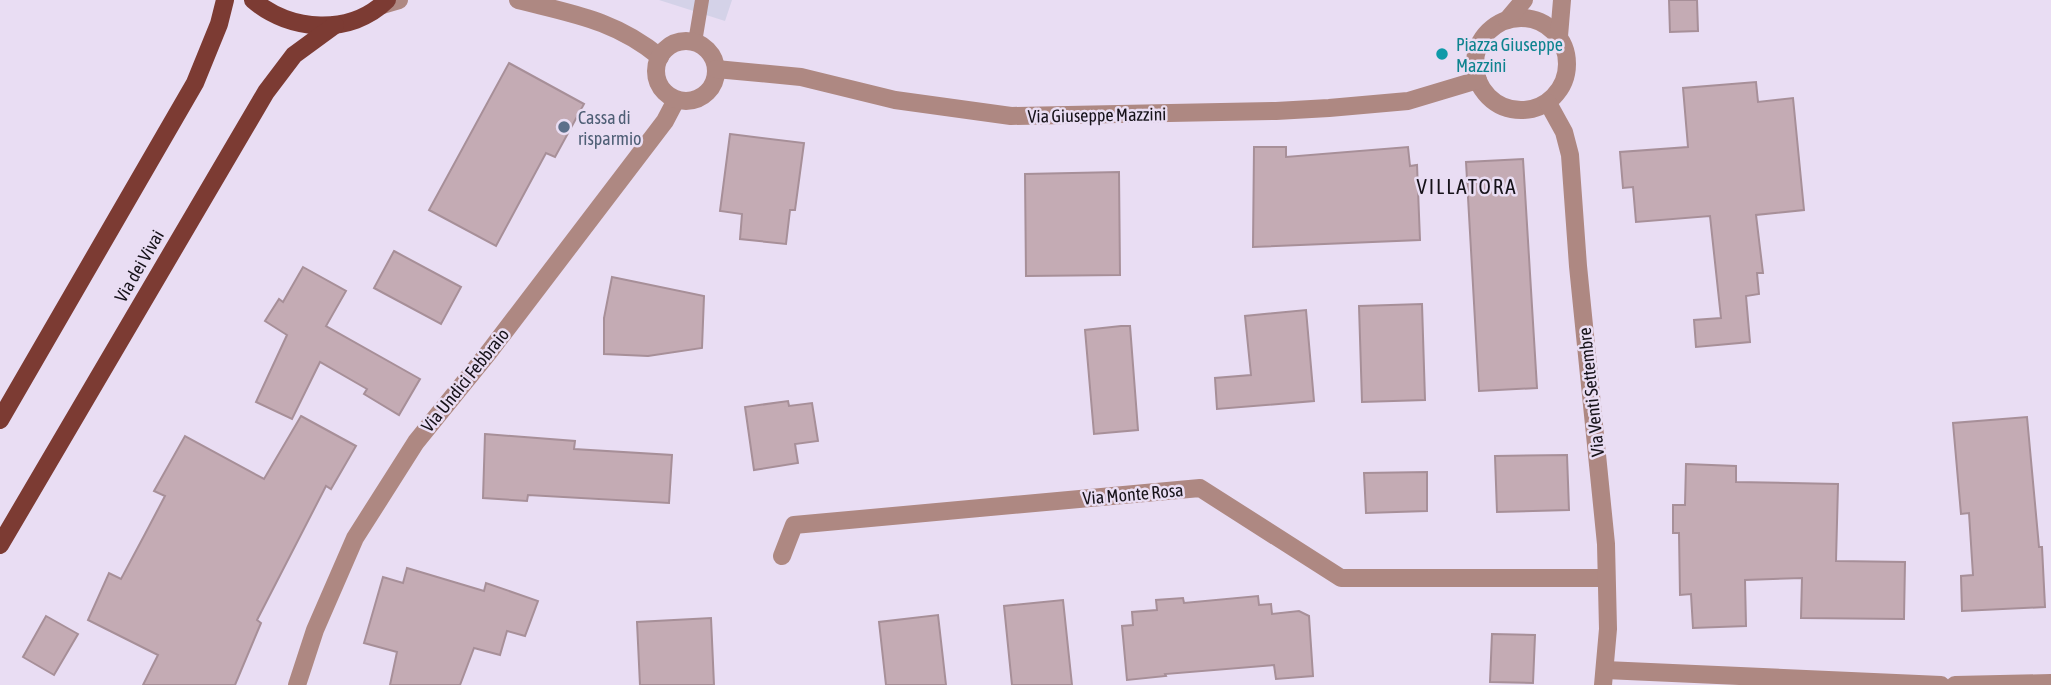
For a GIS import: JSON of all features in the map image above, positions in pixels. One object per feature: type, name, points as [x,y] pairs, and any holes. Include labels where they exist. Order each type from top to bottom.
[{"type":"main road","points":[[0,420],[195,83],[219,24],[225,0]]},
{"type":"main road","points":[[253,0],[278,17],[296,24],[316,26],[335,25],[368,15],[390,2]]},
{"type":"main road","name":"Via dei Vivai","points":[[0,545],[270,85],[294,55],[335,25]]},
{"type":"street","points":[[518,0],[601,21],[639,40],[660,57]]},
{"type":"street","points":[[1507,20],[1524,0]]},
{"type":"street","points":[[1559,36],[1562,0]]},
{"type":"street","points":[[1521,18],[1548,26],[1559,36],[1566,50],[1568,65],[1559,93],[1548,103],[1528,110],[1507,109],[1484,92],[1475,65],[1477,51],[1483,37],[1494,27],[1507,20],[1521,18]]},
{"type":"street","points":[[681,41],[695,42],[705,48],[713,58],[716,69],[714,84],[705,95],[691,101],[676,100],[665,93],[658,82],[656,69],[660,57],[669,47],[681,41]]},
{"type":"street","name":"Via Giuseppe Mazzini","points":[[716,69],[801,77],[895,100],[1011,116],[1276,111],[1342,107],[1408,101],[1478,80]]},
{"type":"street","name":"Via Undici Febbraio","points":[[297,685],[315,630],[355,538],[416,442],[506,330],[665,121],[676,100]]},
{"type":"street","name":"Via Venti Settembre","points":[[1548,103],[1564,132],[1570,155],[1578,265],[1606,544],[1608,629],[1604,678]]},
{"type":"street","name":"Via Monte Rosa","points":[[782,556],[794,525],[1200,488],[1341,578],[1606,578]]},
{"type":"street","points":[[1604,678],[1941,685]]},
{"type":"street","points":[[1955,685],[2051,683]]},
{"type":"lane","points":[[695,42],[702,0]]},
{"type":"shaded area","points":[[659,0],[732,0],[725,21]]},
{"type":"building","points":[[1669,0],[1697,0],[1698,31],[1670,32]]},
{"type":"building","points":[[509,63],[584,104],[555,157],[546,153],[496,246],[429,210]]},
{"type":"building","points":[[1756,82],[1758,102],[1793,98],[1804,210],[1756,215],[1763,273],[1757,273],[1759,294],[1746,296],[1750,342],[1696,347],[1694,320],[1721,318],[1710,216],[1636,222],[1633,187],[1623,188],[1620,152],[1688,147],[1683,88]]},
{"type":"building","points":[[730,134],[804,143],[795,210],[790,210],[786,244],[740,239],[742,214],[720,211]]},
{"type":"building","points":[[1254,147],[1286,147],[1286,157],[1408,147],[1410,166],[1417,165],[1420,240],[1253,247]]},
{"type":"building","points":[[1523,159],[1537,388],[1479,391],[1466,162]]},
{"type":"building","points":[[1119,172],[1120,275],[1026,276],[1025,174]]},
{"type":"building","points":[[394,251],[461,287],[441,324],[374,288]]},
{"type":"building","points":[[303,267],[346,291],[326,326],[420,379],[399,415],[364,394],[367,389],[320,362],[292,419],[256,402],[287,335],[265,321],[279,299],[283,302]]},
{"type":"building","points":[[612,277],[704,296],[702,348],[648,356],[604,354],[604,318]]},
{"type":"building","points":[[1422,304],[1425,400],[1362,402],[1359,306]]},
{"type":"building","points":[[1306,310],[1314,401],[1217,409],[1215,378],[1251,375],[1245,316]]},
{"type":"building","points":[[1130,326],[1138,430],[1094,434],[1085,330]]},
{"type":"building","points":[[788,401],[789,406],[812,403],[818,441],[795,444],[798,463],[754,470],[745,407]]},
{"type":"building","points":[[301,416],[356,446],[331,489],[326,486],[257,620],[261,623],[235,685],[143,685],[158,655],[88,620],[109,573],[121,579],[145,534],[165,496],[154,491],[185,436],[264,479]]},
{"type":"building","points":[[2027,417],[2039,547],[2042,547],[2045,607],[1962,611],[1961,576],[1973,575],[1969,513],[1961,514],[1953,423]]},
{"type":"building","points":[[485,434],[575,441],[574,449],[672,455],[669,503],[528,495],[527,501],[483,498]]},
{"type":"building","points":[[1567,455],[1569,510],[1497,512],[1495,456]]},
{"type":"building","points":[[1686,464],[1736,466],[1736,482],[1838,484],[1836,561],[1905,562],[1904,619],[1801,618],[1802,578],[1745,580],[1746,626],[1693,628],[1691,594],[1680,595],[1679,533],[1673,533],[1673,505],[1685,505]]},
{"type":"building","points":[[1427,472],[1427,511],[1366,513],[1364,473]]},
{"type":"building","points":[[407,568],[484,591],[486,583],[538,601],[525,636],[507,631],[500,655],[474,648],[460,685],[390,685],[397,652],[364,643],[383,577],[403,583]]},
{"type":"building","points":[[1258,596],[1259,605],[1271,604],[1272,614],[1299,611],[1309,616],[1313,676],[1276,679],[1274,665],[1165,674],[1166,676],[1127,680],[1122,626],[1133,625],[1132,612],[1157,610],[1156,600],[1183,598],[1184,603]]},
{"type":"building","points":[[1063,600],[1072,685],[1012,685],[1004,606]]},
{"type":"building","points":[[938,615],[946,685],[886,685],[879,622]]},
{"type":"building","points":[[46,616],[78,634],[54,675],[23,657]]},
{"type":"building","points":[[711,618],[714,685],[640,685],[637,622]]},
{"type":"building","points":[[1492,634],[1535,635],[1533,683],[1490,682]]},
{"type":"place","name":"Piazza Giuseppe Mazzini","points":[[1442,54]]},
{"type":"place","name":"Cassa di risparmio","points":[[564,127]]},
{"type":"district","name":"VILLATORA","points":[[1467,186]]}]
